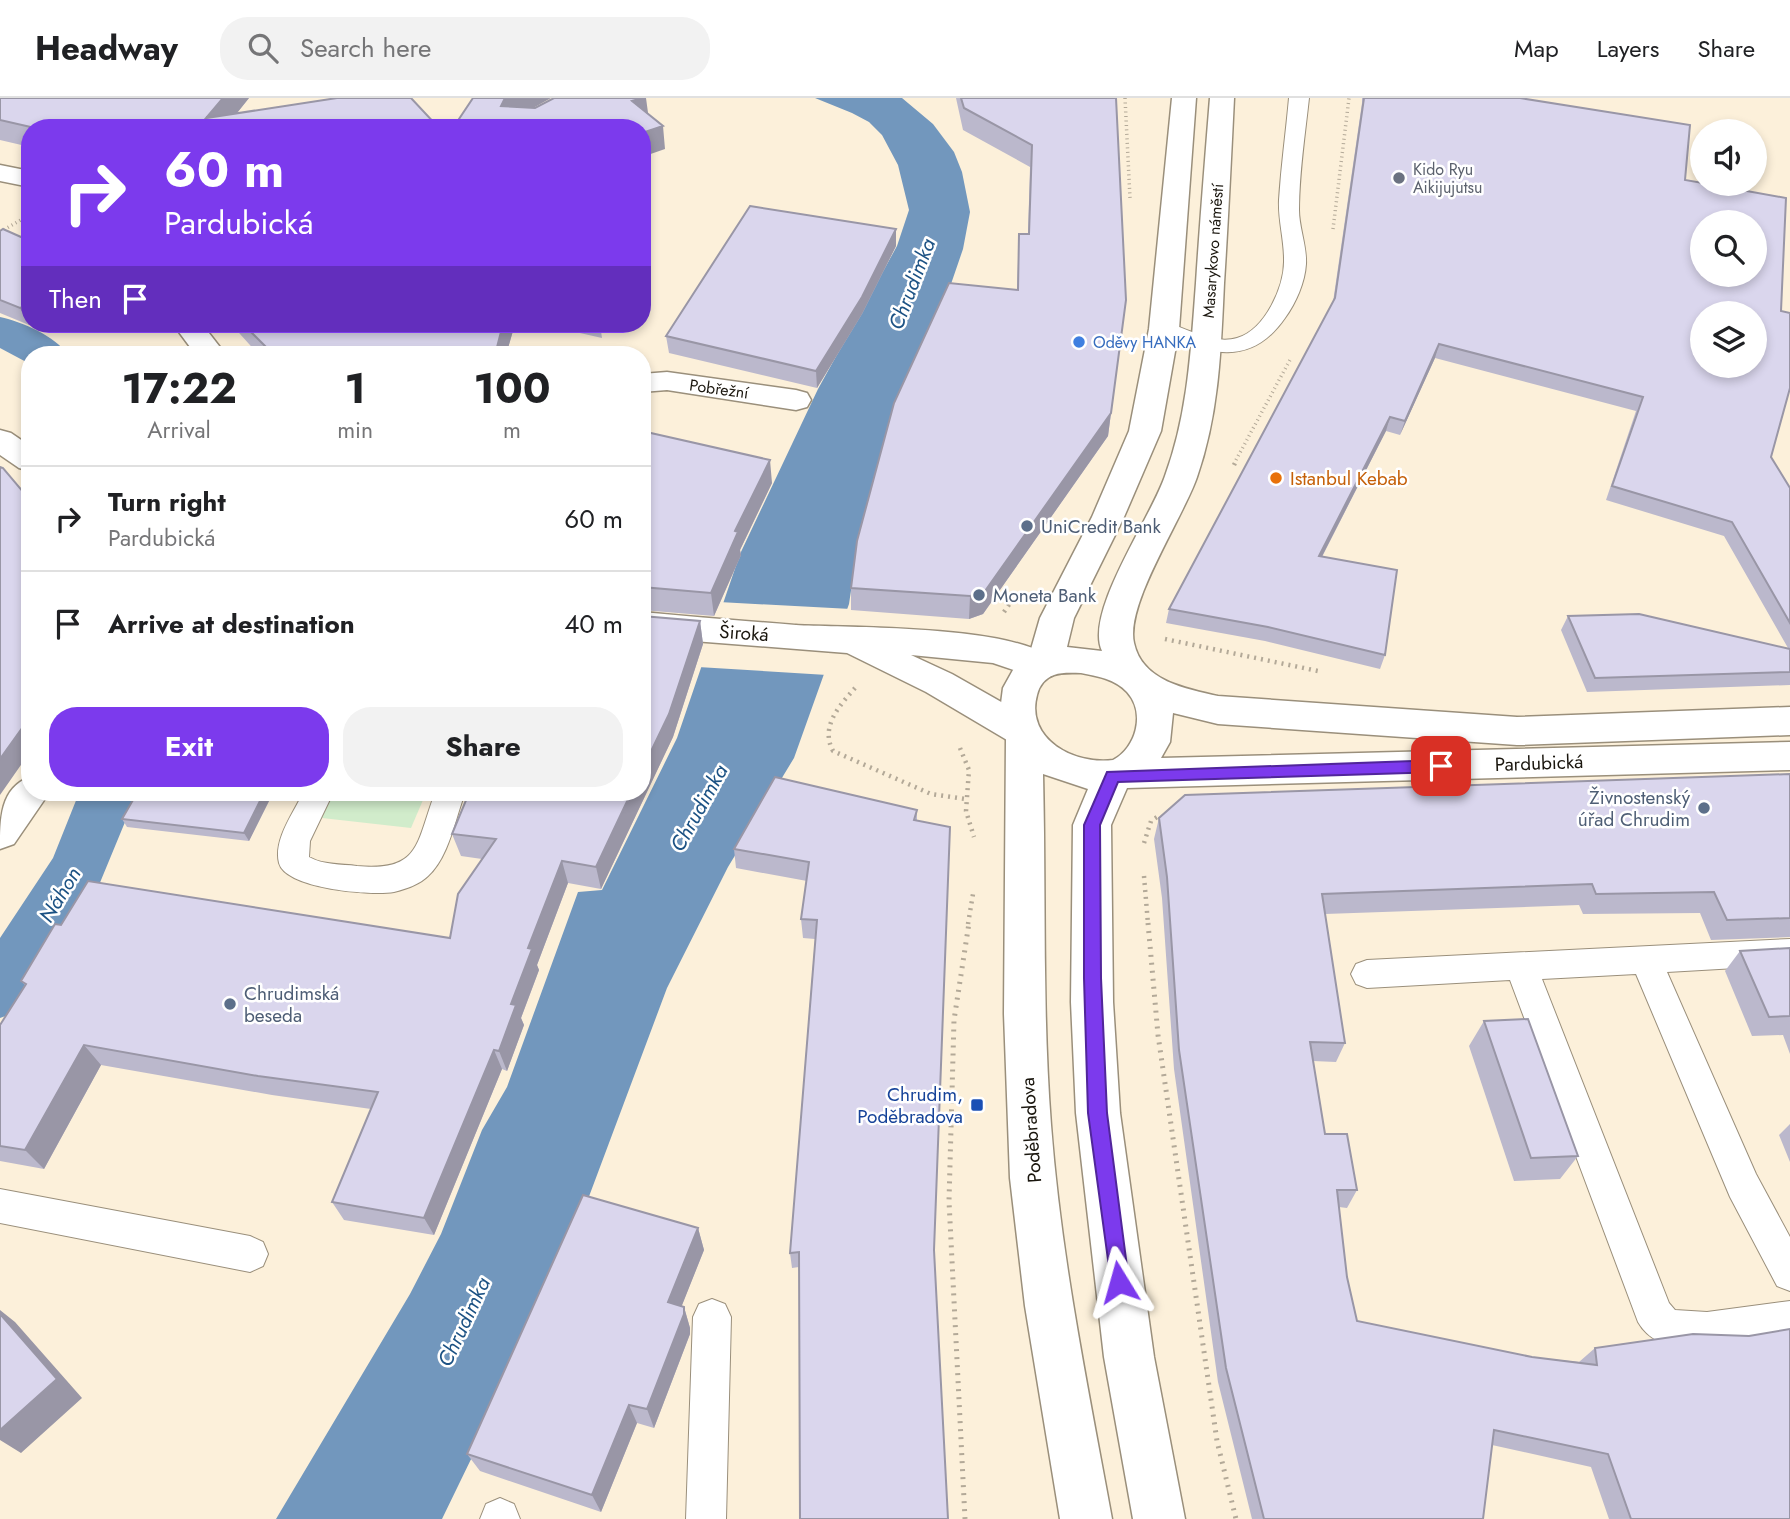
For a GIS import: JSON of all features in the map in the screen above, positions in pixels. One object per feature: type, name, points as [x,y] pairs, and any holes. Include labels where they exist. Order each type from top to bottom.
[{"type":"main road","points":[[1043,665],[1058,618],[1142,442],[1164,329],[1184,98]]},
{"type":"main road","name":"Masarykovo náměstí","points":[[1136,680],[1116,643],[1117,614],[1181,478],[1196,425],[1207,345],[1222,98]]},
{"type":"main road","points":[[0,173],[21,177]]},
{"type":"main road","name":"Pobřežní","points":[[651,382],[667,381],[796,400]]},
{"type":"main road","points":[[0,440],[21,455]]},
{"type":"main road","name":"Široká","points":[[651,625],[846,640],[958,643],[1009,653],[1043,665]]},
{"type":"main road","name":"Široká","points":[[846,640],[939,683],[1022,734]]},
{"type":"main road","points":[[1117,775],[1088,775],[1061,766],[1022,734],[1018,695],[1031,672],[1043,665],[1081,660],[1107,665],[1136,680],[1154,701],[1157,724],[1143,755],[1117,775],[1092,825],[1093,1002],[1098,1113],[1127,1343],[1159,1519]]},
{"type":"main road","name":"Pardubická","points":[[1136,680],[1177,700],[1218,710],[1517,731],[1790,721]]},
{"type":"main road","name":"Poděbradova","points":[[1022,734],[1027,1091],[1033,1178],[1047,1288],[1086,1519]]},
{"type":"main road","name":"Pardubická","points":[[1117,775],[1790,757]]},
{"type":"main road","points":[[0,832],[23,801]]},
{"type":"lane","points":[[1164,329],[1207,345],[1234,347],[1255,340],[1271,323],[1291,289],[1295,251],[1289,210],[1299,98]]},
{"type":"lane","points":[[314,801],[295,841],[294,862],[313,872],[377,882],[392,882],[415,872],[423,861],[447,801]]},
{"type":"lane","points":[[1367,974],[1790,952]]},
{"type":"lane","points":[[1646,960],[1743,1185],[1790,1273]]},
{"type":"lane","points":[[1521,966],[1646,1298],[1657,1318],[1674,1328],[1696,1330],[1790,1320]]},
{"type":"lane","points":[[0,1206],[250,1254]]},
{"type":"lane","points":[[706,1519],[712,1317]]},
{"type":"path","points":[[1125,98],[1130,210]]},
{"type":"path","points":[[1331,243],[1349,98]]},
{"type":"path","points":[[0,232],[21,220]]},
{"type":"path","points":[[1233,468],[1298,346]]},
{"type":"path","points":[[998,621],[1021,587]]},
{"type":"path","points":[[1159,636],[1182,645],[1325,672]]},
{"type":"path","points":[[863,679],[844,700],[828,728],[828,744],[833,751],[931,794],[966,799]]},
{"type":"path","points":[[957,744],[969,770],[966,811],[977,848]]},
{"type":"path","points":[[1143,851],[1144,839],[1151,821],[1160,815]]},
{"type":"path","points":[[1143,863],[1158,1035],[1217,1441],[1236,1519]]},
{"type":"path","points":[[965,1519],[949,1201],[954,1020],[974,887]]},
{"type":"green space","points":[[329,801],[423,801],[411,828],[322,818]]},
{"type":"water","name":"Chrudimka","points":[[815,98],[902,98],[933,124],[954,152],[962,172],[970,212],[963,249],[855,564],[849,604],[794,758],[728,867],[667,988],[557,1282],[442,1519],[276,1519],[410,1294],[441,1234],[482,1130],[507,1087],[578,892],[602,890],[646,801],[651,801],[651,791],[677,738],[740,554],[818,389],[897,246],[909,210],[898,165],[882,135],[869,122]]},
{"type":"pier","points":[[719,602],[851,609],[827,675],[698,667]]},
{"type":"building","points":[[0,98],[223,98],[206,118],[337,98],[411,98],[431,119],[21,119],[21,125],[0,120]]},
{"type":"building","points":[[473,98],[505,98],[501,106],[535,108],[554,98],[642,98],[632,101],[663,126],[651,130],[651,119],[459,119]]},
{"type":"building","points":[[961,98],[1116,98],[1126,300],[1111,413],[985,591],[970,596],[851,588],[857,541],[894,403],[949,283],[1018,290],[1019,234],[1029,234],[1032,145],[964,108]]},
{"type":"building","points":[[1364,98],[1520,98],[1690,125],[1685,180],[1690,181],[1690,196],[1767,195],[1786,198],[1781,311],[1790,313],[1790,388],[1771,457],[1790,488],[1790,623],[1732,522],[1612,486],[1643,397],[1439,344],[1405,421],[1390,417],[1319,556],[1397,570],[1385,655],[1268,627],[1169,609],[1335,298]]},
{"type":"building","points":[[750,206],[896,229],[862,297],[816,371],[666,336]]},
{"type":"building","points":[[3,229],[21,237],[20,308],[0,300],[0,231]]},
{"type":"building","points":[[252,333],[501,333],[497,346],[265,346]]},
{"type":"building","points":[[651,433],[770,460],[735,531],[738,532],[711,593],[651,588]]},
{"type":"building","points":[[0,467],[21,489],[21,730],[0,759]]},
{"type":"building","points":[[1639,614],[1790,649],[1790,672],[1595,678],[1568,616]]},
{"type":"building","points":[[651,617],[700,621],[669,714],[651,751]]},
{"type":"building","points":[[1790,774],[1790,918],[1727,920],[1714,892],[1596,894],[1592,884],[1322,894],[1345,1043],[1310,1042],[1325,1134],[1347,1134],[1357,1190],[1337,1190],[1347,1277],[1357,1321],[1532,1357],[1597,1365],[1595,1348],[1693,1334],[1749,1336],[1790,1329],[1790,1519],[1631,1519],[1608,1454],[1494,1430],[1483,1519],[1264,1519],[1226,1368],[1179,1050],[1167,877],[1159,818],[1185,795]]},
{"type":"building","points":[[775,777],[917,810],[914,820],[950,827],[934,1250],[948,1519],[800,1519],[799,1252],[790,1253],[817,920],[801,919],[809,862],[734,849]]},
{"type":"building","points":[[132,801],[260,801],[244,833],[122,819]]},
{"type":"building","points":[[466,801],[627,801],[596,867],[562,861],[528,948],[532,949],[511,1004],[516,1005],[499,1051],[494,1050],[424,1218],[332,1202],[378,1092],[258,1076],[84,1045],[25,1150],[0,1146],[0,1025],[26,984],[21,981],[55,924],[61,925],[88,881],[450,938],[458,894],[496,839],[452,834]]},
{"type":"building","points":[[1790,948],[1790,1016],[1769,1017],[1740,951]]},
{"type":"building","points":[[1528,1019],[1578,1156],[1531,1158],[1484,1021]]},
{"type":"building","points":[[583,1195],[698,1228],[668,1302],[684,1307],[684,1314],[647,1409],[629,1405],[592,1495],[467,1454]]},
{"type":"building","points":[[0,1314],[57,1379],[0,1430]]},
{"type":"waterway","name":"Náhon","points":[[0,330],[29,346]]},
{"type":"waterway","name":"Náhon","points":[[0,991],[78,868],[105,801]]},
{"type":"place","name":"Kido Ryu Aikijujutsu","points":[[1399,178]]},
{"type":"place","name":"Oděvy HANKA","points":[[1079,342]]},
{"type":"place","name":"Istanbul Kebab","points":[[1276,478]]},
{"type":"place","name":"UniCredit Bank","points":[[1027,526]]},
{"type":"place","name":"Moneta Bank","points":[[979,595]]},
{"type":"place","name":"Živnostenský úřad Chrudim","points":[[1704,808]]},
{"type":"place","name":"Chrudimská beseda","points":[[230,1004]]},
{"type":"place","name":"Chrudim, Poděbradova","points":[[977,1105]]},
{"type":"route","points":[[1119,1282],[1098,1113],[1092,978],[1092,825],[1097,808],[1113,776],[1441,766]]}]
